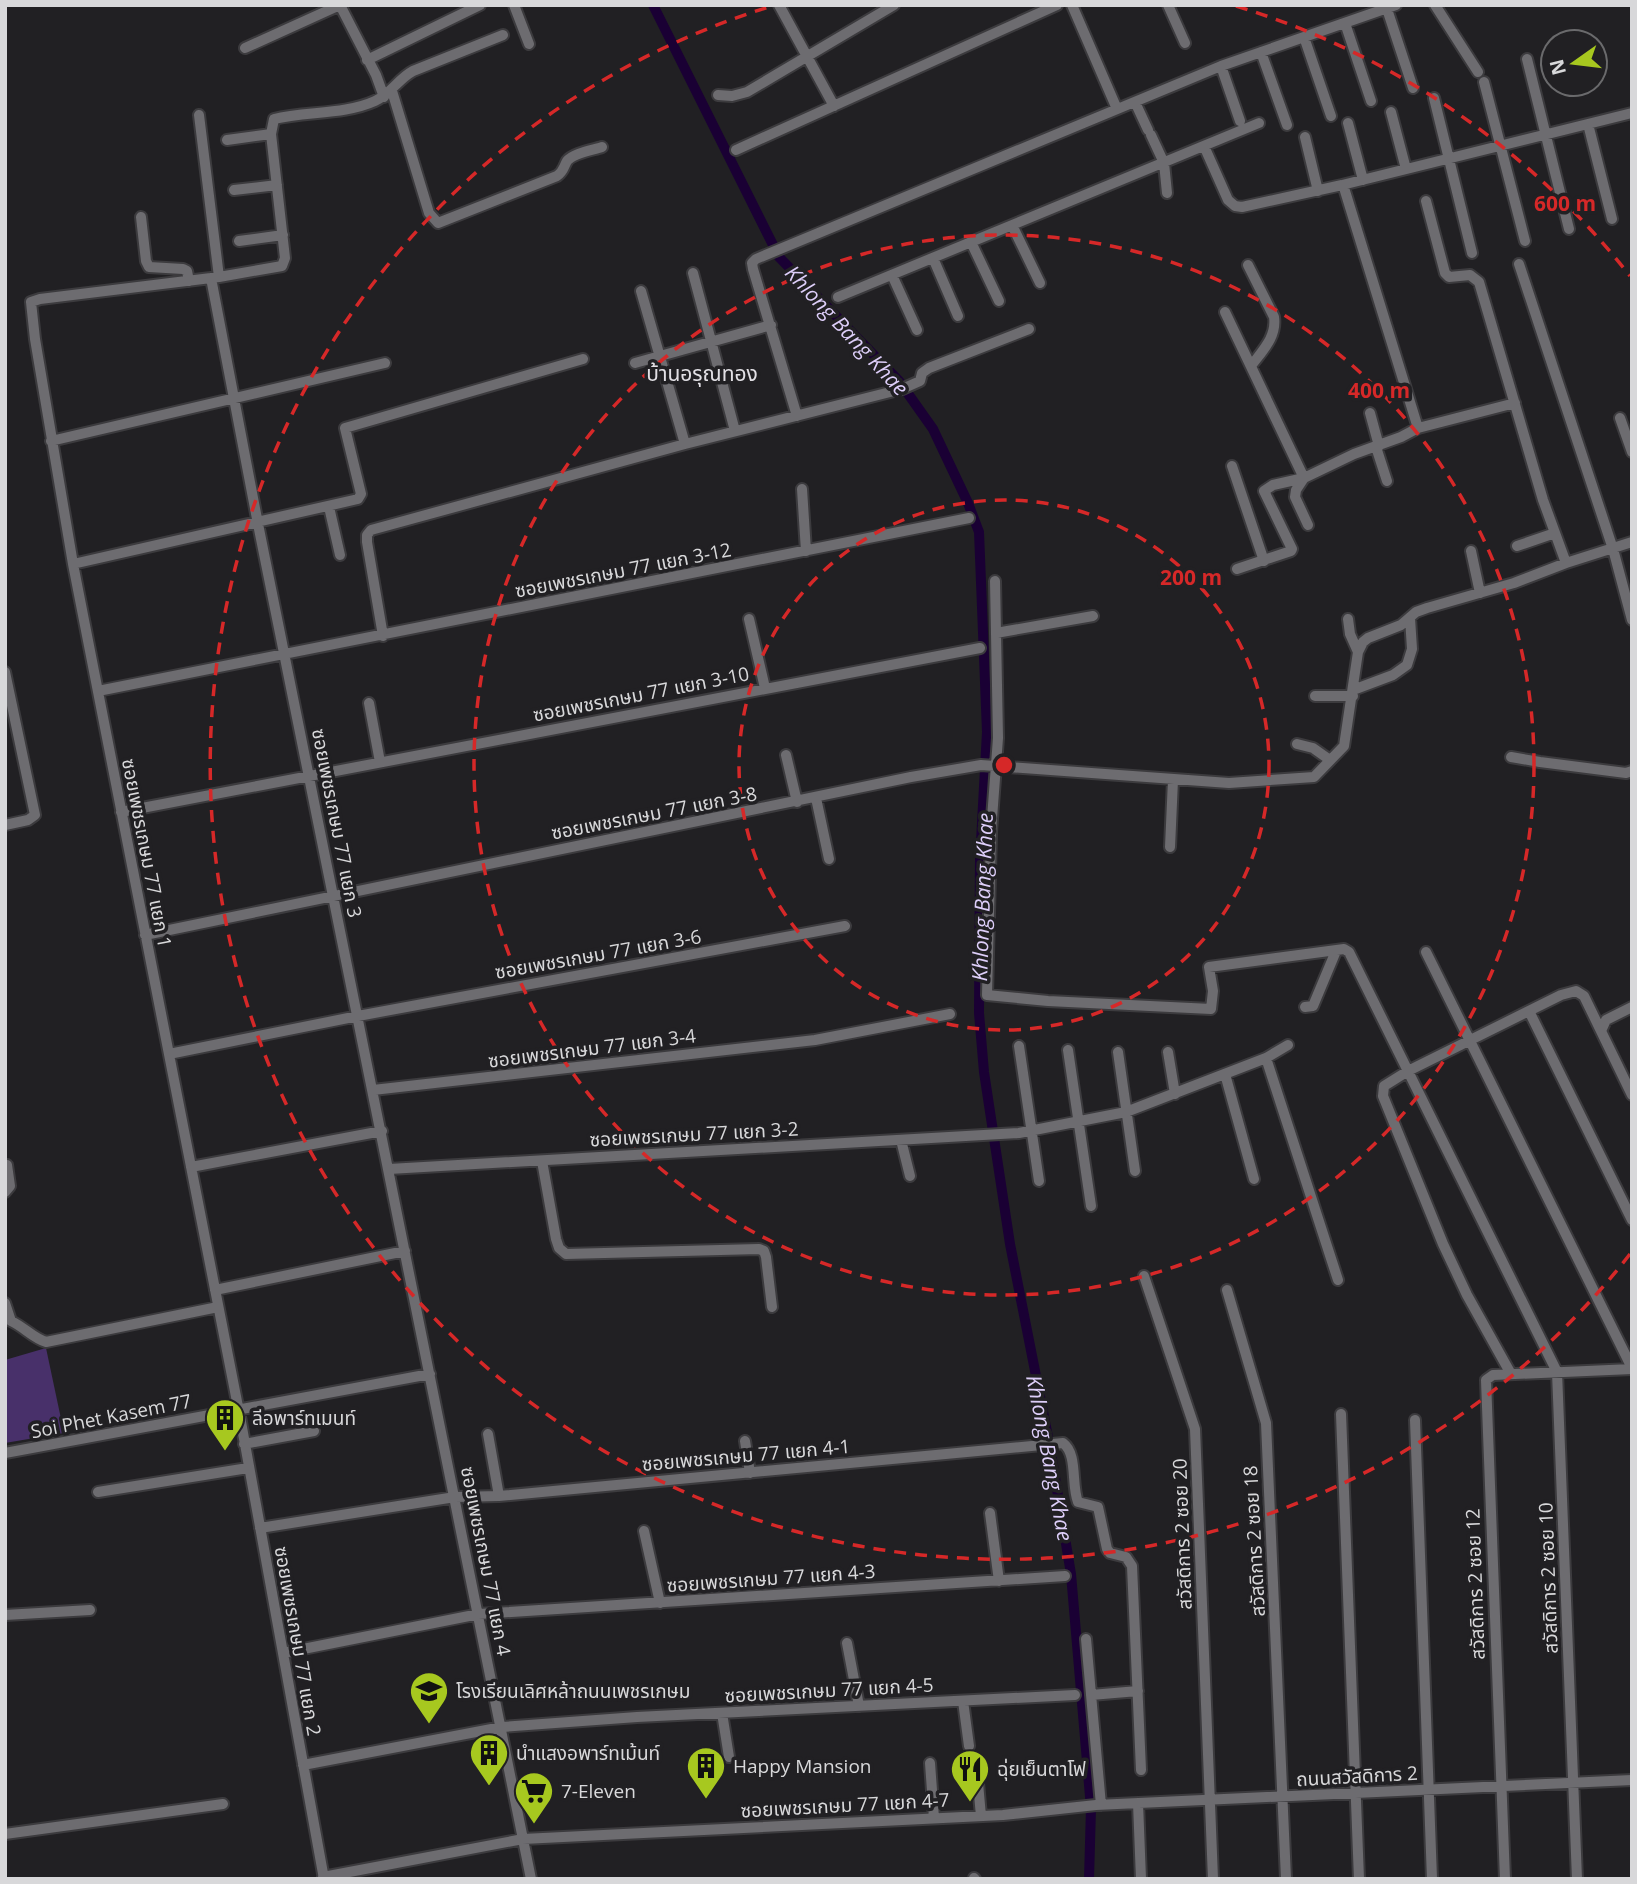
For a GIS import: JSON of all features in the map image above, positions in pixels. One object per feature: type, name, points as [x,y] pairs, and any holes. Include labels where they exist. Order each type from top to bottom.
[{"type":"street","points":[[245,48],[340,5],[367,60],[388,94],[429,213],[438,223],[557,176],[571,158],[602,147]]},
{"type":"street","points":[[367,60],[480,5]]},
{"type":"street","points":[[514,5],[529,44]]},
{"type":"street","points":[[779,5],[834,106]]},
{"type":"street","points":[[718,95],[732,96],[747,92],[894,5]]},
{"type":"street","points":[[736,150],[1057,5]]},
{"type":"street","points":[[1072,5],[1117,109]]},
{"type":"street","points":[[1168,5],[1185,43]]},
{"type":"street","points":[[1435,5],[1481,77],[1525,241]]},
{"type":"street","points":[[797,416],[753,269],[752,263],[756,258],[1221,66],[1391,7],[1413,88]]},
{"type":"street","points":[[1345,23],[1371,101]]},
{"type":"street","points":[[141,217],[149,267],[183,269],[187,271],[189,281],[282,266],[285,258],[271,134],[271,123],[274,119],[359,106],[388,94],[404,76],[413,71],[503,34]]},
{"type":"street","points":[[1304,37],[1331,116]]},
{"type":"street","points":[[1261,52],[1287,125]]},
{"type":"street","points":[[1527,59],[1569,229]]},
{"type":"street","points":[[1221,66],[1240,121]]},
{"type":"street","points":[[1434,98],[1472,253]]},
{"type":"street","points":[[1135,102],[1164,163],[1167,193]]},
{"type":"street","points":[[1391,112],[1406,169]]},
{"type":"street","name":"ซอยเพชรเกษม 77 แยก 3","points":[[199,115],[215,278],[233,399],[430,1374]]},
{"type":"street","points":[[1204,146],[1228,200],[1235,206],[1242,207],[1631,116]]},
{"type":"street","points":[[838,297],[1259,123]]},
{"type":"street","points":[[1348,123],[1363,180]]},
{"type":"street","points":[[1588,124],[1612,219]]},
{"type":"street","points":[[227,140],[271,134]]},
{"type":"street","points":[[1305,137],[1318,191]]},
{"type":"street","points":[[234,190],[277,185]]},
{"type":"street","points":[[1345,191],[1418,428]]},
{"type":"street","points":[[1426,201],[1445,273],[1455,278],[1470,275],[1479,282],[1543,500],[1566,563]]},
{"type":"street","points":[[1012,225],[1040,283]]},
{"type":"street","points":[[239,241],[282,235]]},
{"type":"street","points":[[971,242],[999,301]]},
{"type":"street","points":[[933,258],[958,316]]},
{"type":"street","points":[[1520,264],[1613,548],[1632,620]]},
{"type":"street","points":[[1248,265],[1274,317],[1275,327],[1272,336],[1251,366]]},
{"type":"street","points":[[693,273],[735,431]]},
{"type":"street","points":[[892,275],[917,330]]},
{"type":"street","name":"ซอยเพชรเกษม 77 แยก 1","points":[[189,281],[40,299],[31,303],[31,312],[72,564],[238,1409]]},
{"type":"street","points":[[641,291],[685,444]]},
{"type":"street","points":[[1225,312],[1304,478]]},
{"type":"street","points":[[635,363],[771,325]]},
{"type":"street","points":[[383,636],[367,541],[371,530],[914,384],[929,368],[1029,329]]},
{"type":"street","points":[[72,564],[258,524],[358,499],[361,494],[345,428],[583,359]]},
{"type":"street","points":[[51,441],[385,363]]},
{"type":"street","points":[[1237,569],[1285,555],[1292,548],[1264,491],[1273,485],[1304,478],[1418,428],[1515,403]]},
{"type":"street","points":[[1370,413],[1387,481]]},
{"type":"street","points":[[1620,418],[1632,452]]},
{"type":"street","points":[[1232,466],[1264,561]]},
{"type":"street","points":[[1304,478],[1295,497],[1308,525]]},
{"type":"street","points":[[802,489],[806,551]]},
{"type":"street","points":[[329,507],[340,555]]},
{"type":"street","name":"ซอยเพชรเกษม 77 แยก 3-12","points":[[98,691],[969,518]]},
{"type":"street","points":[[1517,546],[1555,533]]},
{"type":"street","points":[[1297,744],[1313,748],[1330,760],[1344,746],[1358,652],[1368,638],[1401,625],[1416,612],[1427,608],[1514,583],[1632,542]]},
{"type":"street","points":[[1471,551],[1480,593]]},
{"type":"street","points":[[995,581],[997,766],[991,832],[986,995],[1048,1001],[1211,1009],[1213,991],[1209,967],[1344,949],[1352,956],[1557,1372]]},
{"type":"street","points":[[996,632],[1093,616]]},
{"type":"street","points":[[1315,696],[1353,693],[1402,671],[1407,666],[1412,649],[1410,618]]},
{"type":"street","points":[[749,619],[765,688]]},
{"type":"street","points":[[1348,619],[1350,634],[1358,652]]},
{"type":"street","name":"ซอยเพชรเกษม 77 แยก 3-10","points":[[121,812],[980,648]]},
{"type":"street","points":[[5,672],[35,815],[28,820],[5,825]]},
{"type":"street","points":[[369,703],[380,762]]},
{"type":"street","points":[[786,755],[797,802]]},
{"type":"street","points":[[1511,757],[1626,773],[1632,771]]},
{"type":"street","name":"ซอยเพชรเกษม 77 แยก 3-8","points":[[145,935],[981,765],[1229,783],[1314,776],[1330,760]]},
{"type":"street","points":[[1170,846],[1173,780]]},
{"type":"street","points":[[816,798],[828,859]]},
{"type":"street","name":"ซอยเพชรเกษม 77 แยก 3-6","points":[[169,1054],[358,1016],[845,926]]},
{"type":"street","points":[[1305,1007],[1313,1006],[1336,951]]},
{"type":"street","points":[[1426,952],[1469,1041],[1632,1368],[1511,1374],[1467,1295],[1448,1254],[1382,1090],[1389,1080],[1408,1071],[1469,1041],[1528,1012],[1561,995],[1576,991],[1584,996],[1632,1094]]},
{"type":"street","points":[[1601,1031],[1606,1020],[1632,1007]]},
{"type":"street","points":[[1528,1012],[1632,1220]]},
{"type":"street","name":"ซอยเพชรเกษม 77 แยก 3-4","points":[[373,1090],[815,1040],[950,1014]]},
{"type":"street","name":"ซอยเพชรเกษม 77 แยก 3-2","points":[[389,1168],[1001,1135],[1032,1131],[1126,1112],[1266,1058],[1288,1045]]},
{"type":"street","points":[[1019,1046],[1039,1181]]},
{"type":"street","points":[[1068,1050],[1091,1206]]},
{"type":"street","points":[[1118,1052],[1135,1171]]},
{"type":"street","points":[[1168,1052],[1175,1094]]},
{"type":"street","points":[[1266,1058],[1338,1280]]},
{"type":"street","points":[[1225,1074],[1254,1179]]},
{"type":"street","points":[[191,1167],[382,1130]]},
{"type":"street","points":[[901,1140],[910,1176]]},
{"type":"street","points":[[542,1161],[556,1239],[559,1248],[566,1254],[759,1249],[764,1251],[766,1256],[772,1307]]},
{"type":"street","points":[[5,1192],[10,1186],[7,1165]]},
{"type":"street","points":[[215,1290],[405,1251]]},
{"type":"street","name":"สวัสดิการ 2 ซอย 20","points":[[1144,1276],[1195,1429],[1213,1879]]},
{"type":"street","name":"สวัสดิการ 2 ซอย 18","points":[[1227,1290],[1266,1423],[1286,1879]]},
{"type":"street","points":[[5,1303],[8,1322],[46,1342],[218,1307]]},
{"type":"street","name":"สวัสดิการ 2 ซอย 10","points":[[1557,1372],[1577,1879]]},
{"type":"street","name":"Soi Phet Kasem 77","points":[[5,1453],[430,1374]]},
{"type":"street","name":"ซอยเพชรเกษม 77 แยก 4","points":[[430,1374],[531,1879]]},
{"type":"street","name":"สวัสดิการ 2 ซอย 12","points":[[1505,1879],[1486,1380],[1489,1376],[1511,1374]]},
{"type":"street","name":"ซอยเพชรเกษม 77 แยก 2","points":[[238,1409],[323,1878]]},
{"type":"street","points":[[1341,1414],[1359,1879]]},
{"type":"street","points":[[1415,1420],[1432,1879]]},
{"type":"street","points":[[244,1444],[314,1431]]},
{"type":"street","points":[[488,1434],[499,1496]]},
{"type":"street","points":[[745,1441],[750,1473]]},
{"type":"street","name":"ซอยเพชรเกษม 77 แยก 4-1","points":[[260,1528],[455,1497],[499,1496],[1063,1443],[1069,1451],[1078,1502],[1098,1507],[1107,1549],[1110,1553],[1130,1560],[1138,1691]]},
{"type":"street","points":[[97,1492],[248,1468]]},
{"type":"street","points":[[990,1513],[999,1581]]},
{"type":"street","points":[[644,1531],[660,1603]]},
{"type":"street","name":"ซอยเพชรเกษม 77 แยก 4-3","points":[[283,1653],[479,1614],[1065,1576]]},
{"type":"street","points":[[5,1615],[90,1610]]},
{"type":"street","points":[[1086,1639],[1101,1804]]},
{"type":"street","points":[[847,1643],[859,1706]]},
{"type":"street","points":[[1091,1695],[1138,1691],[1141,1770]]},
{"type":"street","name":"ซอยเพชรเกษม 77 แยก 4-5","points":[[303,1765],[502,1727],[1074,1695]]},
{"type":"street","points":[[963,1701],[969,1746]]},
{"type":"street","points":[[722,1713],[729,1757]]},
{"type":"street","points":[[976,1761],[981,1816]]},
{"type":"street","points":[[930,1763],[934,1818]]},
{"type":"street","name":"ถนนสวัสดิการ 2","points":[[1084,1806],[1632,1780]]},
{"type":"street","points":[[1138,1803],[1141,1879]]},
{"type":"street","points":[[5,1834],[223,1804]]},
{"type":"street","name":"ซอยเพชรเกษม 77 แยก 4-7","points":[[323,1878],[523,1839],[981,1816],[1084,1806]]},
{"type":"shaded area","points":[[46,1348],[64,1433],[5,1443],[5,1360]]},
{"type":"waterway","name":"Khlong Bang Khae","points":[[653,5],[779,257],[899,381],[933,429],[979,532],[987,732],[980,860],[979,1013],[984,1072],[1010,1244],[1050,1447],[1071,1574],[1091,1808],[1089,1879]]},
{"type":"place","name":"ลีอพาร์ทเมนท์","points":[[225,1452]]},
{"type":"place","name":"โรงเรียนเลิศหล้าถนนเพชรเกษม","points":[[429,1725]]},
{"type":"place","name":"นำแสงอพาร์ทเม้นท์","points":[[489,1787]]},
{"type":"place","name":"Happy Mansion","points":[[706,1800]]},
{"type":"place","name":"ฉุ่ยเย็นตาโฟ","points":[[970,1803]]},
{"type":"place","name":"7-Eleven","points":[[534,1825]]},
{"type":"district","name":"บ้านอรุณทอง","points":[[702,373]]}]
